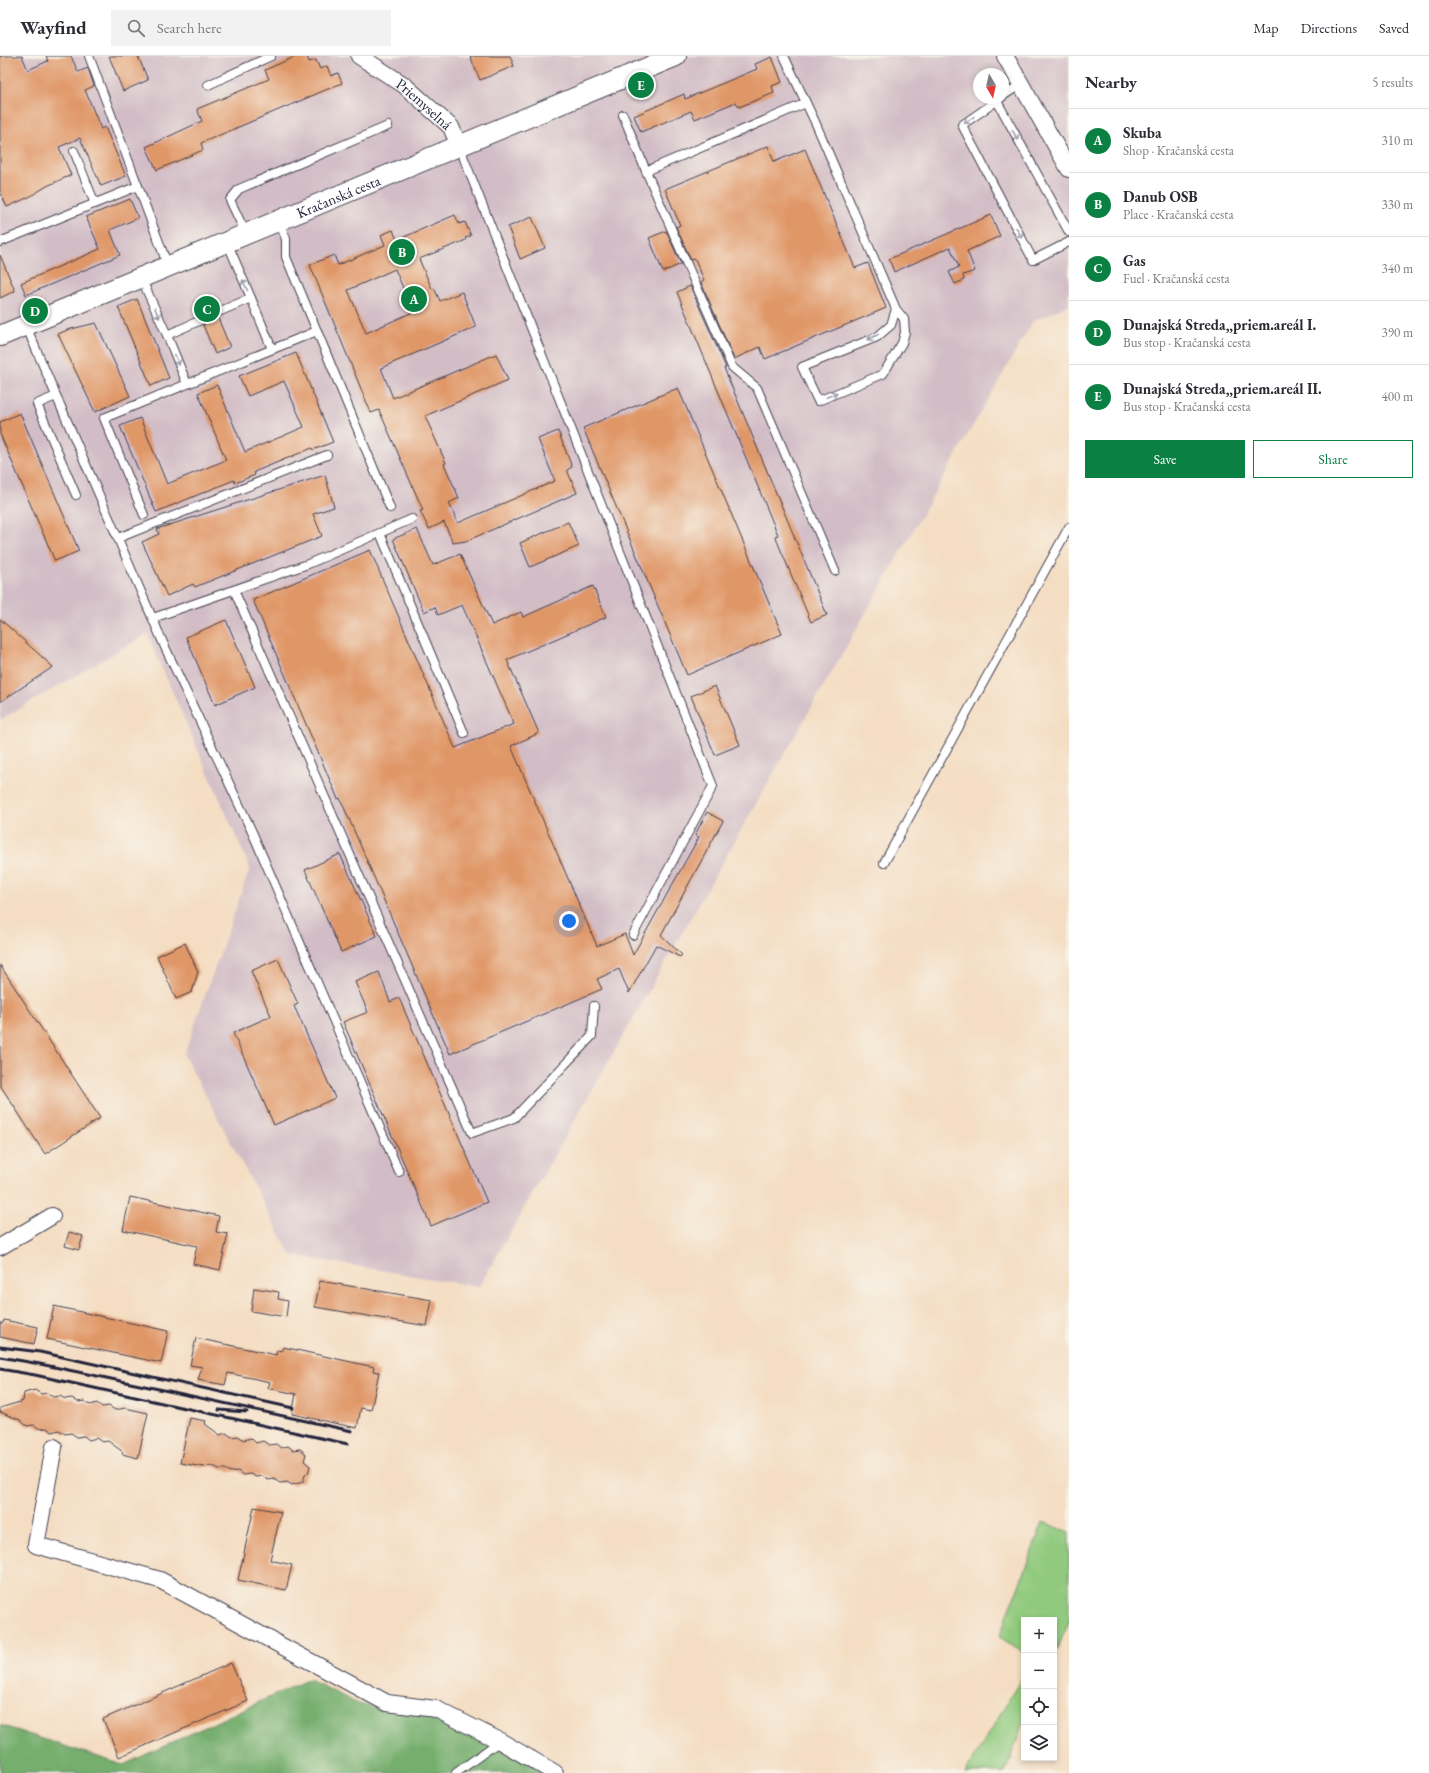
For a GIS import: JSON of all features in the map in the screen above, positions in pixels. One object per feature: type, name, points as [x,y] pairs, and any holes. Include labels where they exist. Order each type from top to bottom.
[{"type":"street","name":"Priemyselná","points":[[359,56],[404,86],[452,127],[459,146]]},
{"type":"street","name":"Kračanská cesta","points":[[0,336],[676,56]]},
{"type":"street","points":[[1005,56],[1069,169]]},
{"type":"street","points":[[0,1247],[52,1216]]},
{"type":"street","points":[[54,1447],[36,1545],[160,1580],[387,1703],[436,1709],[500,1741],[555,1773]]},
{"type":"lane","points":[[89,56],[168,266]]},
{"type":"lane","points":[[208,85],[271,56]]},
{"type":"lane","points":[[784,56],[896,309],[904,319],[905,332],[902,343],[883,374],[818,401],[802,367],[876,337],[891,325],[896,309]]},
{"type":"lane","points":[[1009,92],[1021,84]]},
{"type":"lane","points":[[646,171],[806,103]]},
{"type":"lane","points":[[992,104],[962,125],[1033,260],[1069,242]]},
{"type":"lane","points":[[1003,104],[1069,232]]},
{"type":"lane","points":[[623,116],[732,367],[757,388],[835,571]]},
{"type":"lane","points":[[246,234],[230,200],[239,189],[388,126]]},
{"type":"lane","points":[[459,146],[713,786],[633,935]]},
{"type":"lane","points":[[74,151],[95,204]]},
{"type":"lane","points":[[0,242],[138,186]]},
{"type":"lane","points":[[279,220],[286,239],[286,257],[390,508]]},
{"type":"lane","points":[[227,242],[272,349]]},
{"type":"lane","points":[[141,277],[187,384]]},
{"type":"lane","points":[[216,313],[251,298]]},
{"type":"lane","points":[[167,335],[201,320]]},
{"type":"lane","points":[[26,325],[153,618],[253,834],[399,1172]]},
{"type":"lane","points":[[144,515],[104,418],[317,331]]},
{"type":"lane","points":[[56,396],[37,404],[76,495]]},
{"type":"lane","points":[[118,538],[327,455]]},
{"type":"lane","points":[[153,618],[308,564],[412,519]]},
{"type":"lane","points":[[884,863],[1069,527]]},
{"type":"lane","points":[[380,533],[464,733]]},
{"type":"lane","points":[[234,590],[472,1133],[514,1118],[592,1036],[594,1006]]},
{"type":"lane","points":[[456,1773],[500,1741]]},
{"type":"shaded area","points":[[0,56],[1069,56],[1069,305],[1033,321],[479,1287],[291,1255],[184,1055],[250,868],[147,634],[0,720]]},
{"type":"green space","points":[[1043,1522],[1069,1532],[1069,1623],[1057,1649],[1057,1617],[1021,1617],[1021,1650],[999,1637]]},
{"type":"green space","points":[[309,1679],[358,1704],[465,1724],[549,1773],[0,1773],[0,1725],[123,1765]]},
{"type":"green space","points":[[1021,1679],[1021,1728],[1005,1773],[965,1773]]},
{"type":"building","points":[[0,56],[22,56],[28,70],[48,61],[46,56],[71,56],[78,72],[88,68],[94,86],[85,90],[101,129],[105,127],[126,176],[101,186],[80,138],[59,147],[71,175],[7,207],[0,191]]},
{"type":"building","points":[[109,56],[138,56],[148,80],[123,91]]},
{"type":"building","points":[[297,56],[307,56],[309,62],[316,60],[320,69],[327,66],[331,76],[338,73],[342,83],[201,143],[203,150],[157,170],[146,147],[202,121],[197,109],[269,79],[265,70]]},
{"type":"building","points":[[470,56],[510,56],[514,66],[480,80]]},
{"type":"building","points":[[772,57],[782,82],[772,86],[774,93],[739,107],[736,102],[695,119],[691,111],[641,132],[634,116],[684,94],[685,99],[757,69],[755,64]]},
{"type":"building","points":[[768,146],[774,162],[805,149],[855,268],[868,263],[886,308],[765,359],[760,347],[734,359],[701,282],[704,280],[695,259],[691,260],[676,227],[680,225],[665,189]]},
{"type":"building","points":[[130,199],[138,218],[110,230],[120,255],[26,295],[21,283],[100,249],[86,217]]},
{"type":"building","points":[[455,215],[459,224],[465,222],[471,236],[465,238],[466,240],[419,259],[432,289],[434,288],[440,301],[462,292],[476,327],[381,368],[393,398],[496,354],[508,380],[425,416],[446,463],[444,464],[459,498],[449,503],[458,523],[555,481],[538,439],[558,431],[572,467],[567,470],[577,493],[466,541],[453,543],[444,522],[429,529],[420,511],[423,510],[379,410],[371,413],[310,265],[334,255],[338,265],[385,245],[381,235],[393,230],[397,240]],"holes":[[[395,269],[413,312],[366,333],[348,290]]]},
{"type":"building","points":[[991,215],[1000,236],[967,251],[975,271],[963,275],[964,280],[955,284],[949,272],[959,267],[950,247],[894,272],[889,259]]},
{"type":"building","points":[[532,217],[545,248],[520,259],[508,227]]},
{"type":"building","points":[[666,231],[681,264],[663,272],[649,238]]},
{"type":"building","points":[[0,255],[15,291],[0,298]]},
{"type":"building","points":[[690,286],[724,363],[726,368],[724,368],[827,615],[811,622],[775,536],[778,535],[677,292]]},
{"type":"building","points":[[209,296],[214,308],[211,310],[211,315],[213,318],[218,318],[230,347],[215,354],[203,325],[206,323],[206,318],[204,315],[199,315],[194,302]]},
{"type":"building","points":[[137,299],[169,378],[151,386],[118,307]]},
{"type":"building","points":[[96,323],[130,396],[95,412],[58,334],[67,330]]},
{"type":"building","points":[[296,353],[333,442],[313,450],[312,448],[254,472],[255,475],[235,483],[234,480],[156,512],[120,426],[140,418],[167,484],[226,460],[198,393],[217,385],[245,452],[304,427],[284,381],[248,396],[239,376]]},
{"type":"building","points":[[678,388],[782,634],[687,675],[583,428]]},
{"type":"building","points":[[20,413],[79,551],[55,561],[0,434],[0,422]]},
{"type":"building","points":[[325,475],[334,507],[313,514],[322,536],[195,587],[193,584],[167,596],[142,542],[159,534],[157,529]]},
{"type":"building","points":[[568,522],[579,546],[530,567],[520,543]]},
{"type":"building","points":[[417,529],[433,565],[460,554],[492,625],[521,612],[523,617],[593,586],[606,617],[507,660],[539,733],[511,746],[597,946],[625,934],[633,955],[699,837],[695,835],[707,812],[723,821],[661,935],[682,955],[680,957],[656,945],[629,993],[619,969],[597,979],[602,989],[450,1054],[340,798],[338,799],[253,600],[370,550],[455,748],[514,724],[462,605],[438,615],[435,607],[424,612],[393,539]]},
{"type":"building","points":[[0,619],[53,667],[0,702]]},
{"type":"building","points":[[226,620],[255,687],[215,705],[186,637]]},
{"type":"building","points":[[715,686],[740,745],[715,755],[691,696]]},
{"type":"building","points":[[340,854],[377,936],[341,952],[305,870]]},
{"type":"building","points":[[185,943],[198,972],[192,992],[176,999],[157,956]]},
{"type":"building","points":[[278,959],[298,1004],[294,1006],[335,1098],[274,1125],[233,1033],[271,1016],[251,971]]},
{"type":"building","points":[[0,965],[100,1118],[45,1154],[0,1085]]},
{"type":"building","points":[[379,972],[390,1002],[399,998],[487,1202],[431,1226],[343,1022],[368,1012],[355,982]]},
{"type":"building","points":[[130,1197],[219,1216],[216,1232],[228,1234],[220,1270],[193,1264],[197,1246],[123,1230]]},
{"type":"building","points":[[69,1232],[83,1236],[79,1250],[65,1246]]},
{"type":"building","points":[[320,1281],[432,1300],[427,1326],[315,1307]]},
{"type":"building","points":[[254,1288],[279,1292],[278,1299],[288,1301],[286,1317],[251,1311]]},
{"type":"building","points":[[54,1306],[168,1331],[161,1363],[47,1339]]},
{"type":"building","points":[[4,1320],[38,1327],[34,1344],[0,1337],[0,1323],[3,1323]]},
{"type":"building","points":[[196,1338],[276,1355],[277,1350],[282,1351],[283,1347],[374,1367],[373,1371],[379,1372],[371,1410],[361,1408],[357,1428],[292,1414],[296,1394],[268,1388],[270,1382],[228,1373],[225,1385],[198,1380],[202,1367],[190,1365]]},
{"type":"building","points":[[35,1390],[41,1394],[47,1393],[53,1397],[60,1396],[65,1399],[72,1398],[78,1402],[84,1401],[90,1405],[97,1403],[102,1407],[109,1406],[115,1410],[125,1408],[148,1413],[138,1458],[122,1454],[123,1452],[108,1441],[102,1442],[96,1438],[89,1440],[84,1436],[77,1437],[71,1433],[65,1434],[59,1430],[52,1432],[47,1428],[40,1429],[34,1425],[27,1426],[20,1420],[0,1412],[0,1408],[23,1401],[24,1393]]},
{"type":"building","points":[[190,1418],[206,1421],[205,1424],[220,1435],[226,1433],[232,1437],[238,1436],[244,1440],[251,1438],[256,1443],[263,1441],[269,1445],[276,1444],[281,1448],[288,1446],[293,1450],[300,1449],[306,1454],[304,1461],[310,1466],[308,1473],[305,1475],[303,1482],[292,1485],[287,1482],[280,1483],[274,1479],[268,1480],[262,1476],[256,1477],[250,1474],[243,1475],[238,1471],[231,1472],[213,1466],[203,1467],[180,1463]]},
{"type":"building","points":[[254,1507],[281,1512],[270,1560],[292,1565],[286,1590],[238,1580]]},
{"type":"building","points":[[231,1663],[248,1701],[119,1757],[103,1719]]},
{"type":"railway","points":[[0,1347],[40,1352],[293,1408]]},
{"type":"railway","points":[[0,1357],[40,1364],[352,1431]]},
{"type":"railway","points":[[0,1369],[35,1375],[348,1444]]},
{"type":"railway","points":[[219,1410],[247,1412]]},
{"type":"place","name":"Dunajská Streda,,priem.areál II.","points":[[641,85]]},
{"type":"place","name":"Danub OSB","points":[[402,252]]},
{"type":"place","name":"Skuba","points":[[414,299]]},
{"type":"place","name":"Gas","points":[[207,309]]},
{"type":"place","name":"Dunajská Streda,,priem.areál I.","points":[[35,311]]}]
